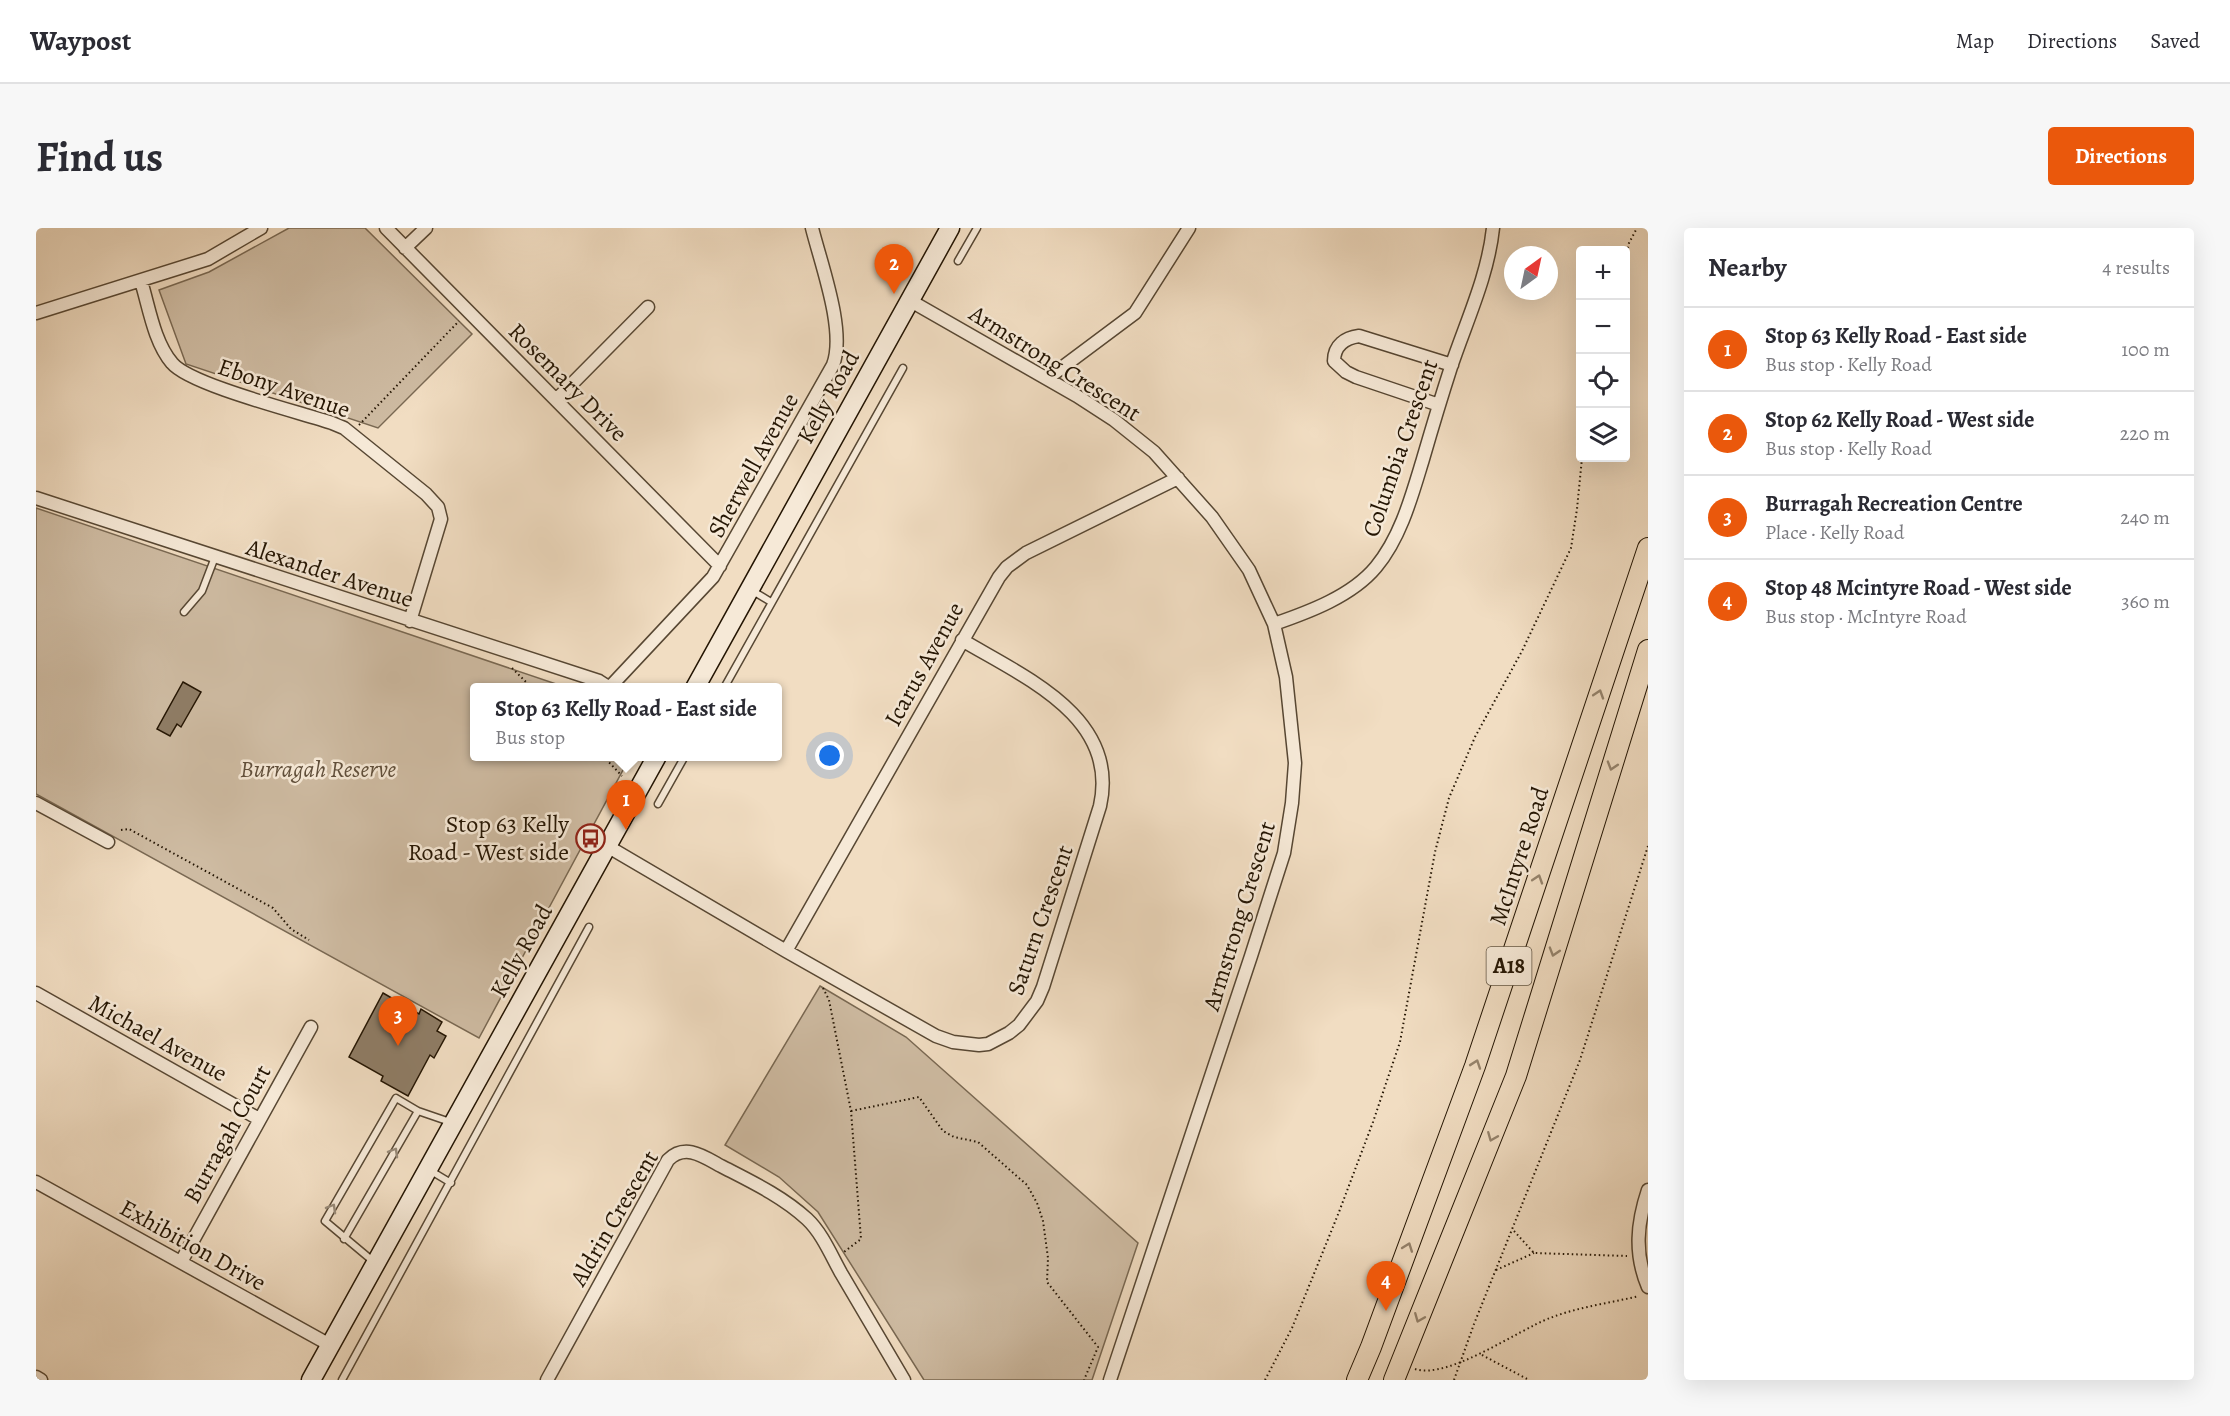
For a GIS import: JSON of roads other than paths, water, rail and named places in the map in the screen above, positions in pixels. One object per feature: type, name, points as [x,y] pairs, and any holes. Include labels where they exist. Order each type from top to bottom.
[{"type":"main road","name":"McIntyre Road","points":[[1357,1380],[1475,1066],[1648,548]]},
{"type":"main road","name":"A18","points":[[1394,1380],[1516,1076],[1648,650]]},
{"type":"street","points":[[36,313],[208,259],[261,228]]},
{"type":"street","name":"Rosemary Drive","points":[[386,228],[720,566]]},
{"type":"street","points":[[405,248],[426,228]]},
{"type":"street","name":"Sherwell Avenue","points":[[614,683],[697,595],[720,566],[836,357],[838,332],[812,228]]},
{"type":"street","name":"Kelly Road","points":[[697,683],[950,228]]},
{"type":"street","points":[[1048,378],[1135,313],[1189,228]]},
{"type":"street","name":"Columbia Crescent","points":[[1274,624],[1346,592],[1368,576],[1389,548],[1406,510],[1483,273],[1493,228]]},
{"type":"street","name":"Ebony Avenue","points":[[141,281],[161,345],[180,371],[201,381],[332,423],[351,433],[426,494],[438,507],[441,519],[410,621]]},
{"type":"street","name":"Armstrong Crescent","points":[[909,300],[1048,378],[1114,420],[1154,452],[1212,517],[1233,545],[1258,588],[1274,624],[1286,677],[1293,740],[1294,784],[1289,831],[1251,956],[1110,1380]]},
{"type":"street","points":[[556,400],[648,307]]},
{"type":"street","points":[[1439,405],[1346,372],[1334,360],[1334,355],[1342,342],[1359,336],[1452,364]]},
{"type":"street","name":"Icarus Avenue","points":[[786,951],[995,582],[1016,560],[1066,532],[1178,477]]},
{"type":"street","name":"Alexander Avenue","points":[[36,498],[603,683]]},
{"type":"street","name":"Saturn Crescent","points":[[607,846],[936,1036],[966,1045],[988,1044],[1000,1039],[1026,1017],[1043,987],[1100,806],[1102,771],[1088,735],[1066,705],[962,640]]},
{"type":"street","name":"Kelly Road","points":[[311,1380],[654,761]]},
{"type":"street","points":[[36,803],[108,842]]},
{"type":"street","name":"Michael Avenue","points":[[36,993],[259,1119]]},
{"type":"street","name":"Burragah Court","points":[[181,1262],[311,1027]]},
{"type":"street","name":"Aldrin Crescent","points":[[547,1380],[668,1160],[674,1154],[682,1151],[692,1151],[702,1155],[779,1198],[809,1221],[904,1380]]},
{"type":"street","name":"Exhibition Drive","points":[[36,1182],[330,1345]]},
{"type":"street","points":[[1648,1190],[1639,1223],[1639,1257],[1648,1287]]},
{"type":"street","points":[[36,1377],[41,1380]]},
{"type":"lane","points":[[958,261],[977,228]]},
{"type":"lane","points":[[725,683],[903,368]]},
{"type":"lane","points":[[184,612],[202,591],[215,557]]},
{"type":"lane","points":[[749,589],[771,602]]},
{"type":"lane","points":[[658,804],[682,761]]},
{"type":"lane","name":"Kelly Road","points":[[342,1380],[589,927]]},
{"type":"lane","points":[[375,1263],[325,1221],[396,1098],[418,1111],[454,1123]]},
{"type":"lane","points":[[344,1239],[418,1111]]},
{"type":"lane","points":[[428,1170],[451,1183]]},
{"type":"place","name":"Stop 62 Kelly Road - West side","points":[[894,294]]},
{"type":"place","name":"Stop 63 Kelly Road - East side","points":[[626,830]]},
{"type":"place","name":"Stop 63 Kelly Road - West side","points":[[590,838]]},
{"type":"place","name":"Burragah Recreation Centre","points":[[398,1046]]},
{"type":"place","name":"Stop 48 Mcintyre Road - West side","points":[[1386,1311]]},
{"type":"park label","name":"Burragah Reserve","points":[[318,769]]}]
